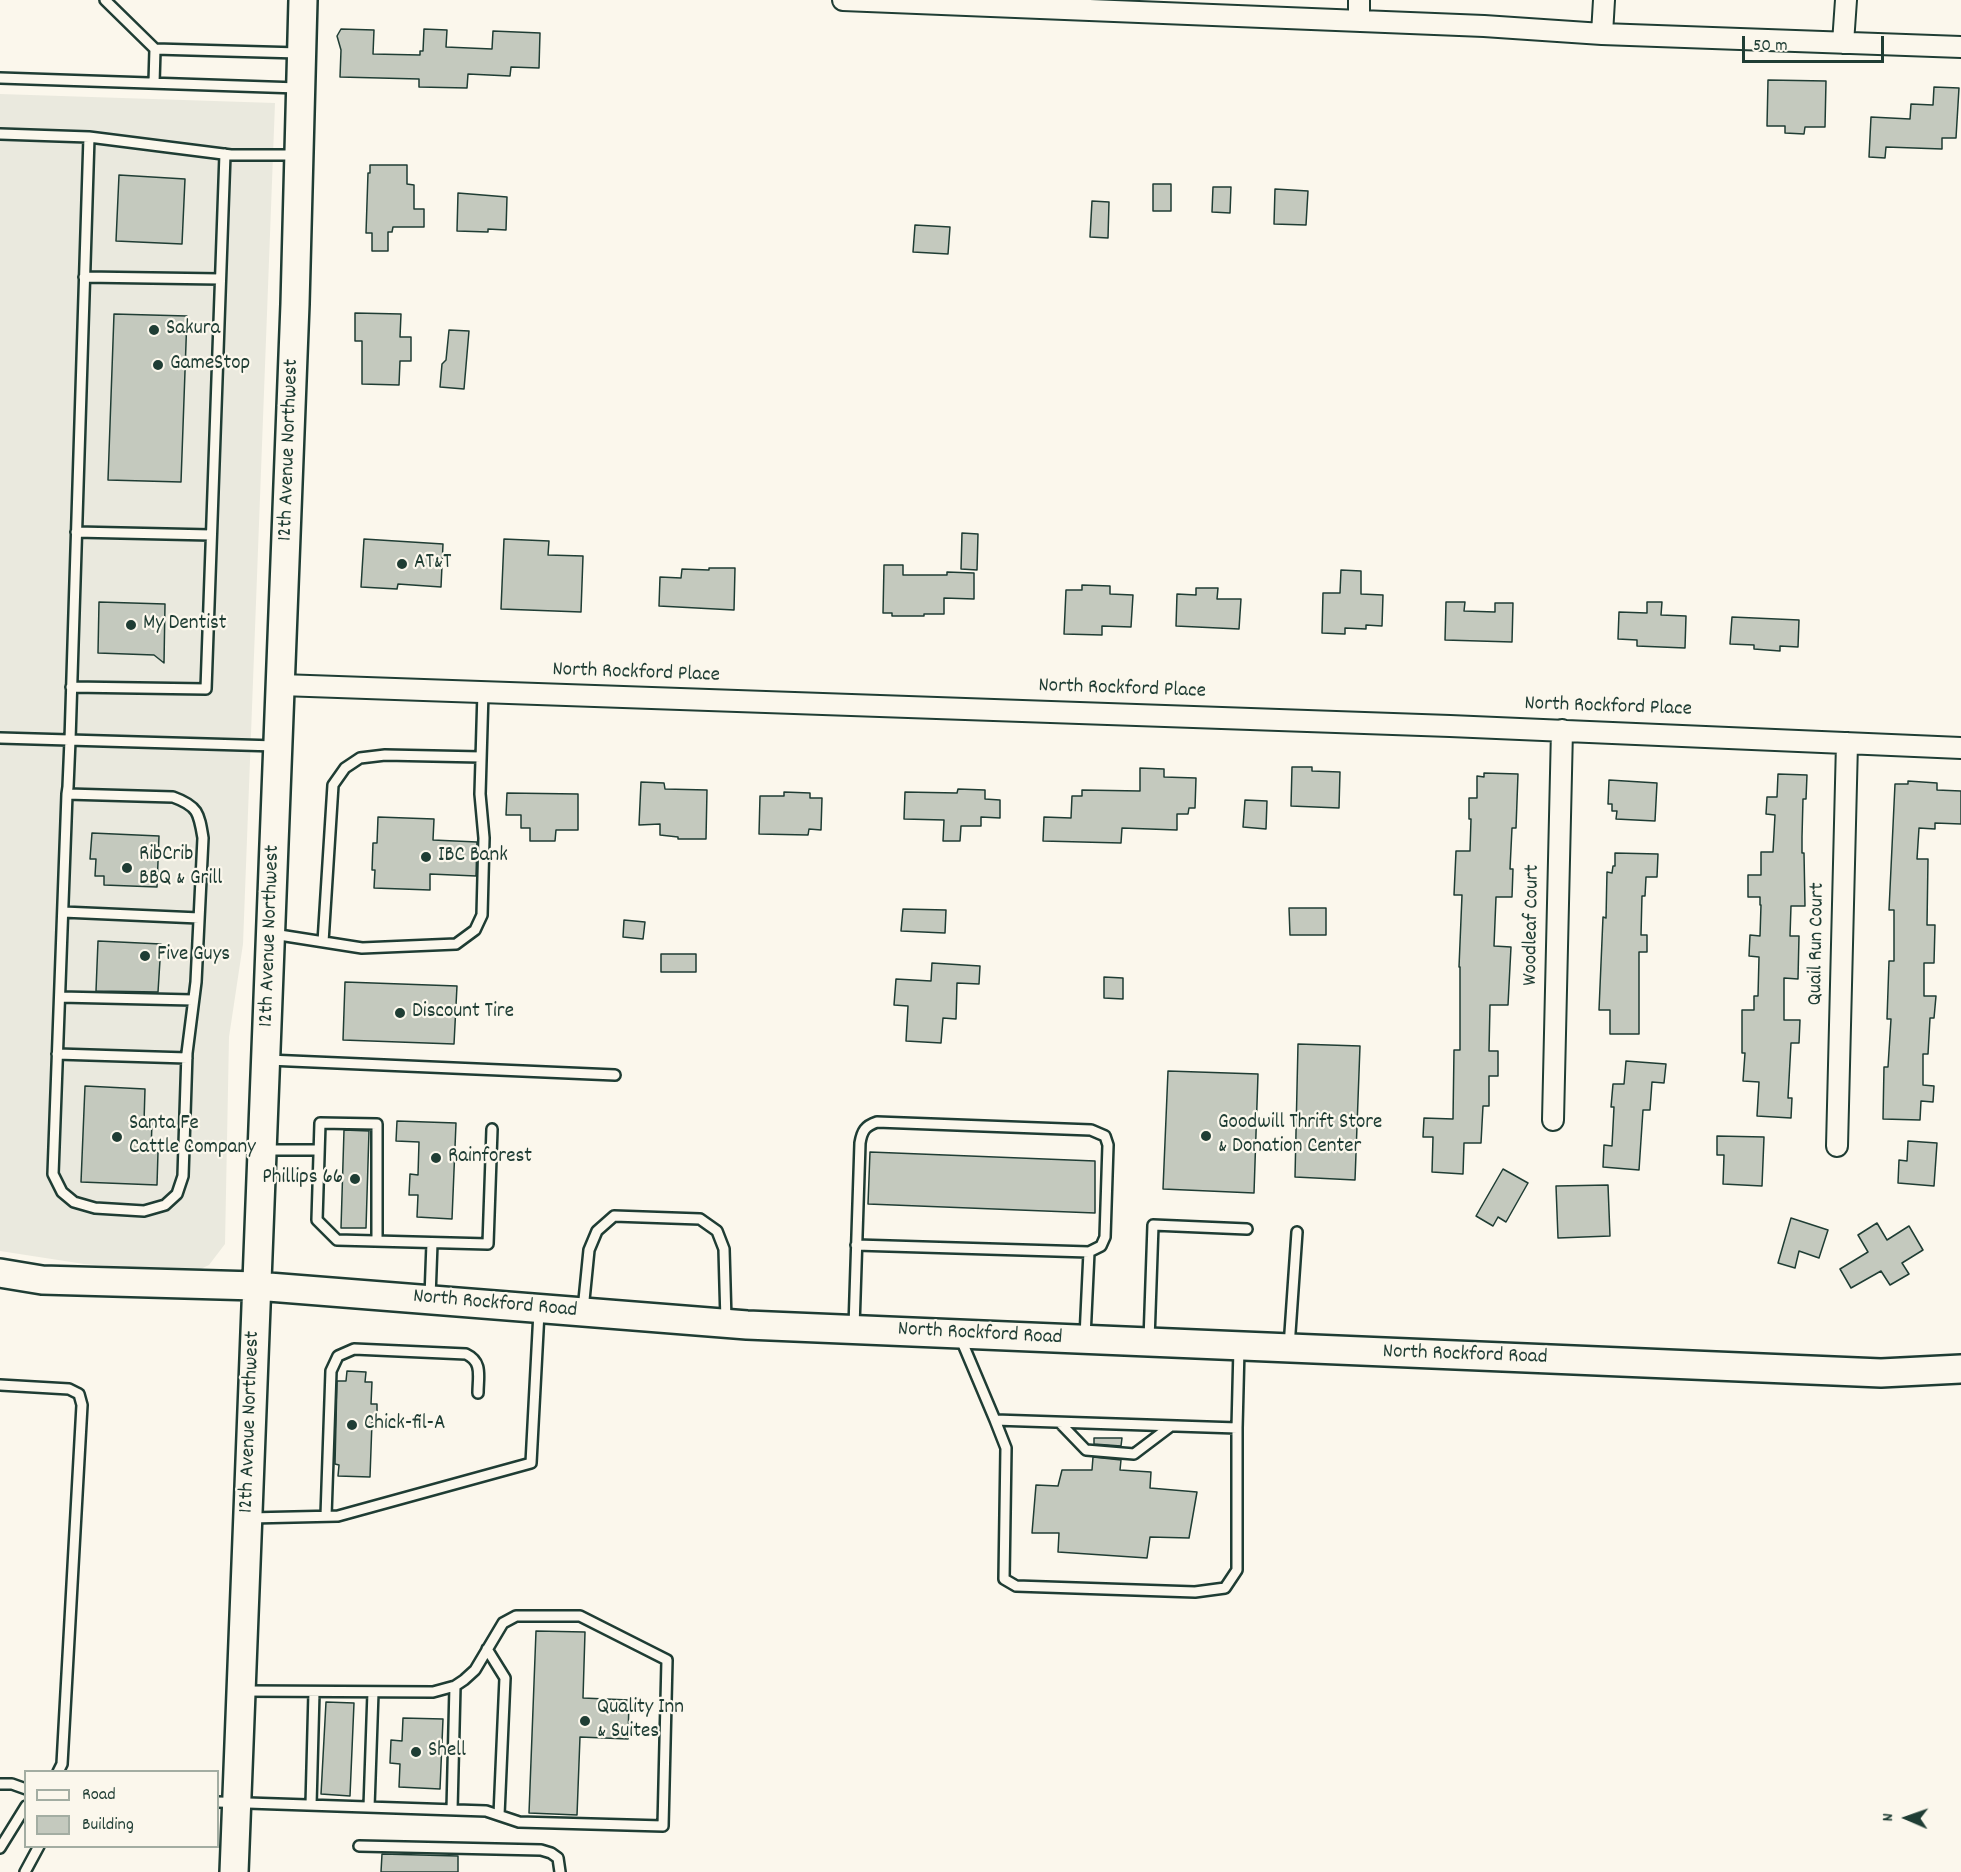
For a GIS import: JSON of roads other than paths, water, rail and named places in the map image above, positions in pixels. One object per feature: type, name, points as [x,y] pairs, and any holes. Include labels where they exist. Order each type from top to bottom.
[{"type":"street","name":"12th Avenue Northwest","points":[[234,1872],[227,1802],[240,1691],[279,746],[303,0]]},
{"type":"street","points":[[843,0],[1484,26],[1602,34],[1961,47]]},
{"type":"street","points":[[1359,0],[1359,21]]},
{"type":"street","points":[[1602,34],[1604,0]]},
{"type":"street","points":[[1843,43],[1846,0]]},
{"type":"street","name":"North Rockford Place","points":[[281,685],[1562,730],[1961,748]]},
{"type":"street","name":"Woodleaf Court","points":[[1553,1120],[1562,730]]},
{"type":"street","name":"Quail Run Court","points":[[1837,1146],[1847,743]]},
{"type":"street","name":"North Rockford Road","points":[[0,1273],[42,1280],[256,1286],[726,1323],[1881,1373],[1961,1369]]},
{"type":"lane","points":[[105,0],[155,50],[302,54]]},
{"type":"lane","points":[[154,83],[155,50]]},
{"type":"lane","points":[[0,78],[301,88]]},
{"type":"lane","points":[[0,134],[89,137],[225,154],[299,155]]},
{"type":"lane","points":[[67,794],[173,797],[189,803],[200,816],[203,838],[196,982],[187,1058],[183,1176],[177,1194],[165,1205],[144,1211],[118,1211],[74,1202],[62,1192],[53,1174],[67,794],[70,740],[89,137]]},
{"type":"lane","points":[[71,687],[206,689],[225,154]]},
{"type":"lane","points":[[84,277],[220,279]]},
{"type":"lane","points":[[76,532],[211,535]]},
{"type":"lane","points":[[271,934],[362,948],[456,944],[475,930],[482,915],[484,838],[480,794],[483,692]]},
{"type":"lane","points":[[0,738],[279,746]]},
{"type":"lane","points":[[323,942],[333,784],[345,768],[360,758],[385,755],[481,757]]},
{"type":"lane","points":[[63,912],[199,918]]},
{"type":"lane","points":[[60,997],[193,1000]]},
{"type":"lane","points":[[57,1054],[187,1058]]},
{"type":"lane","points":[[266,1060],[615,1075]]},
{"type":"lane","points":[[854,1329],[856,1245],[860,1143],[861,1132],[868,1125],[877,1122],[1098,1132],[1105,1136],[1108,1144],[1105,1237],[1101,1246],[1089,1252],[856,1245]]},
{"type":"lane","points":[[377,1241],[377,1124],[320,1123],[317,1220],[337,1240],[488,1245],[492,1129]]},
{"type":"lane","points":[[262,1150],[319,1150]]},
{"type":"lane","points":[[583,1312],[589,1250],[597,1231],[614,1216],[700,1219],[717,1231],[724,1249],[726,1323]]},
{"type":"lane","points":[[1149,1342],[1153,1225],[1247,1229]]},
{"type":"lane","points":[[1289,1348],[1298,1232]]},
{"type":"lane","points":[[430,1300],[432,1243]]},
{"type":"lane","points":[[1085,1340],[1089,1252]]},
{"type":"lane","points":[[247,1518],[338,1516],[531,1463],[539,1308]]},
{"type":"lane","points":[[959,1334],[1006,1448],[1004,1579],[1016,1586],[1195,1592],[1225,1588],[1237,1570],[1239,1346]]},
{"type":"lane","points":[[326,1516],[331,1371],[338,1356],[354,1349],[466,1354],[475,1358],[478,1364],[478,1393]]},
{"type":"lane","points":[[0,1385],[69,1389],[79,1394],[82,1405],[62,1764],[59,1770]]},
{"type":"lane","points":[[995,1420],[1237,1428]]},
{"type":"lane","points":[[1060,1423],[1086,1450],[1134,1454],[1171,1426]]},
{"type":"lane","points":[[227,1802],[486,1811],[519,1821],[663,1826],[667,1660],[580,1616],[516,1616],[503,1623],[475,1670],[455,1686],[433,1692],[240,1691]]},
{"type":"lane","points":[[488,1648],[505,1678],[499,1815]]},
{"type":"lane","points":[[452,1810],[455,1686]]},
{"type":"lane","points":[[311,1805],[314,1692]]},
{"type":"lane","points":[[369,1807],[373,1692]]},
{"type":"lane","points":[[0,1784],[12,1784],[24,1788]]},
{"type":"lane","points":[[0,1848],[24,1809]]},
{"type":"lane","points":[[358,1846],[541,1850],[558,1858],[560,1872]]},
{"type":"lane","points":[[25,1872],[38,1848]]},
{"type":"place","name":"Sakura","points":[[154,330]]},
{"type":"place","name":"GameStop","points":[[158,365]]},
{"type":"place","name":"AT&T","points":[[402,564]]},
{"type":"place","name":"My Dentist","points":[[131,625]]},
{"type":"place","name":"IBC Bank","points":[[426,857]]},
{"type":"place","name":"RibCrib BBQ & Grill","points":[[127,868]]},
{"type":"place","name":"Five Guys","points":[[145,956]]},
{"type":"place","name":"Discount Tire","points":[[400,1013]]},
{"type":"place","name":"Goodwill Thrift Store & Donation Center","points":[[1206,1136]]},
{"type":"place","name":"Santa Fe Cattle Company","points":[[117,1137]]},
{"type":"place","name":"Rainforest","points":[[436,1158]]},
{"type":"place","name":"Phillips 66","points":[[355,1179]]},
{"type":"place","name":"Chick-fil-A","points":[[352,1425]]},
{"type":"place","name":"Quality Inn & Suites","points":[[585,1721]]},
{"type":"place","name":"Shell","points":[[416,1752]]}]
